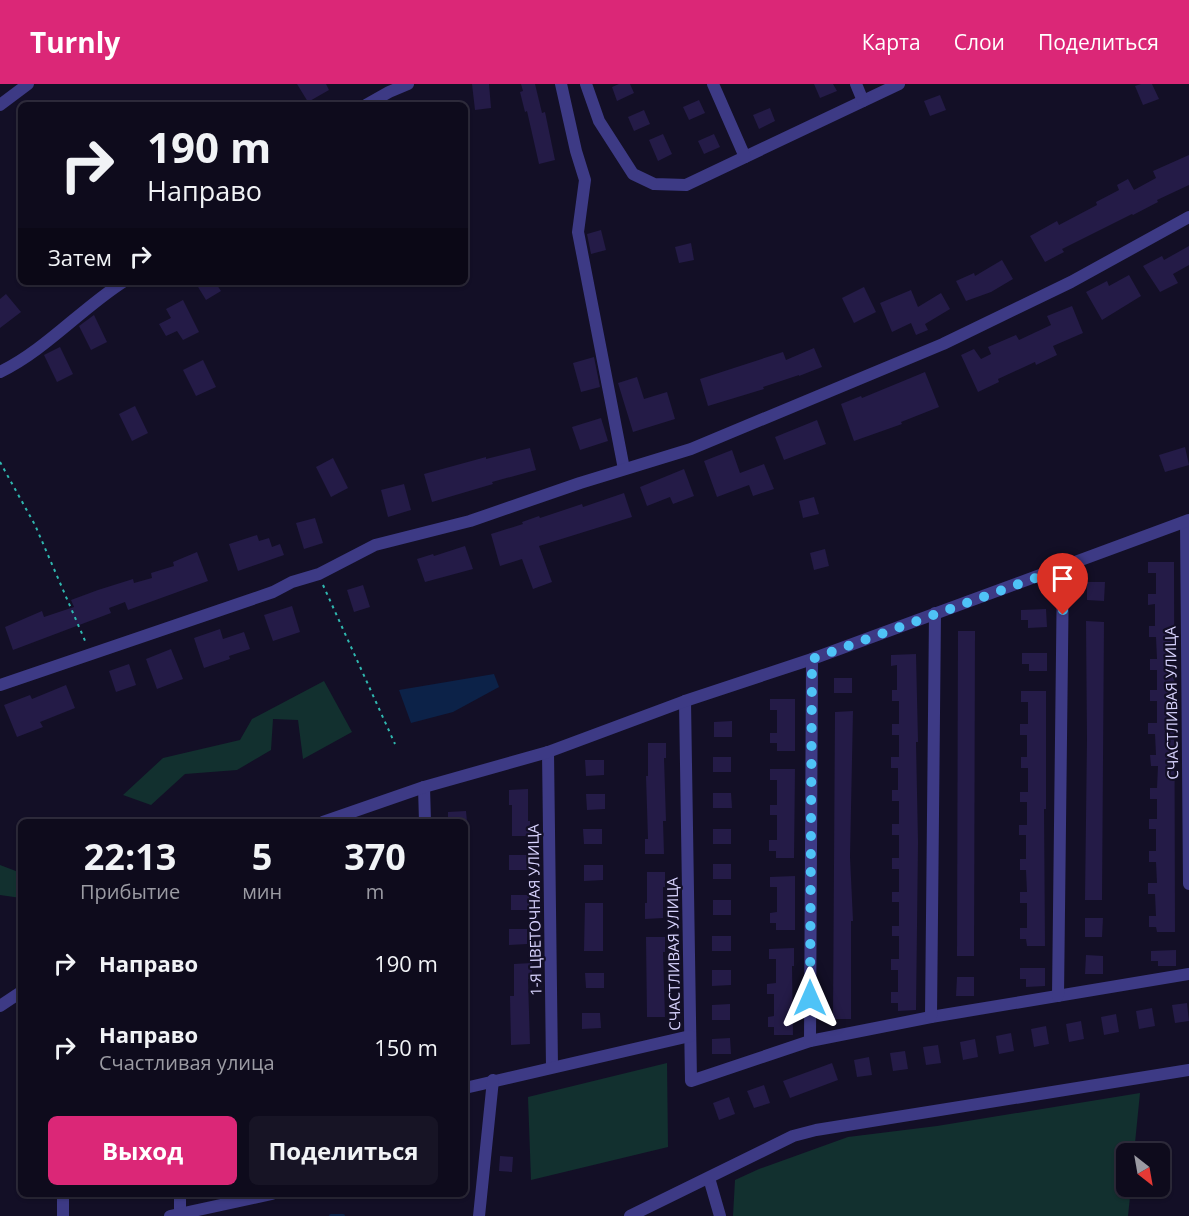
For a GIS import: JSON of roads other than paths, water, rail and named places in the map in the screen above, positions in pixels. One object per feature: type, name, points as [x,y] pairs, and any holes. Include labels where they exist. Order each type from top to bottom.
[{"type":"street","points":[[0,105],[28,84]]},
{"type":"street","points":[[371,102],[408,84]]},
{"type":"street","points":[[561,84],[585,180],[578,232],[624,469]]},
{"type":"street","points":[[586,84],[599,122],[633,174],[654,184],[686,184],[899,84]]},
{"type":"street","points":[[713,84],[745,157]]},
{"type":"street","points":[[856,84],[863,102]]},
{"type":"street","points":[[0,685],[273,592],[292,582],[319,574],[375,545],[470,520],[691,449],[944,344],[1071,282],[1189,217]]},
{"type":"street","points":[[0,372],[18,363],[97,299],[118,285]]},
{"type":"street","points":[[332,819],[424,787],[548,752],[685,701],[812,659],[1187,521]]},
{"type":"street","name":"СЧАСТЛИВАЯ УЛИЦА","points":[[1187,521],[1189,884]]},
{"type":"street","points":[[1058,996],[1063,568]]},
{"type":"street","points":[[931,1017],[935,614]]},
{"type":"street","points":[[810,1041],[812,659]]},
{"type":"street","name":"СЧАСТЛИВАЯ УЛИЦА","points":[[685,701],[691,1081],[810,1041],[931,1017],[1189,974]]},
{"type":"street","name":"1-Я ЦВЕТОЧНАЯ УЛИЦА","points":[[548,752],[552,1067]]},
{"type":"street","points":[[424,787],[425,819]]},
{"type":"street","points":[[0,1006],[18,994]]},
{"type":"street","points":[[468,1087],[690,1036]]},
{"type":"street","points":[[630,1216],[793,1136],[816,1130],[1189,1070]]},
{"type":"street","points":[[479,1216],[493,1080]]},
{"type":"street","points":[[709,1178],[720,1216]]},
{"type":"street","points":[[63,1197],[63,1216]]},
{"type":"street","points":[[179,1197],[175,1215],[258,1197]]},
{"type":"water","points":[[494,674],[499,687],[453,712],[411,723],[399,690]]},
{"type":"waterway","points":[[331,1216],[343,1216]]}]
